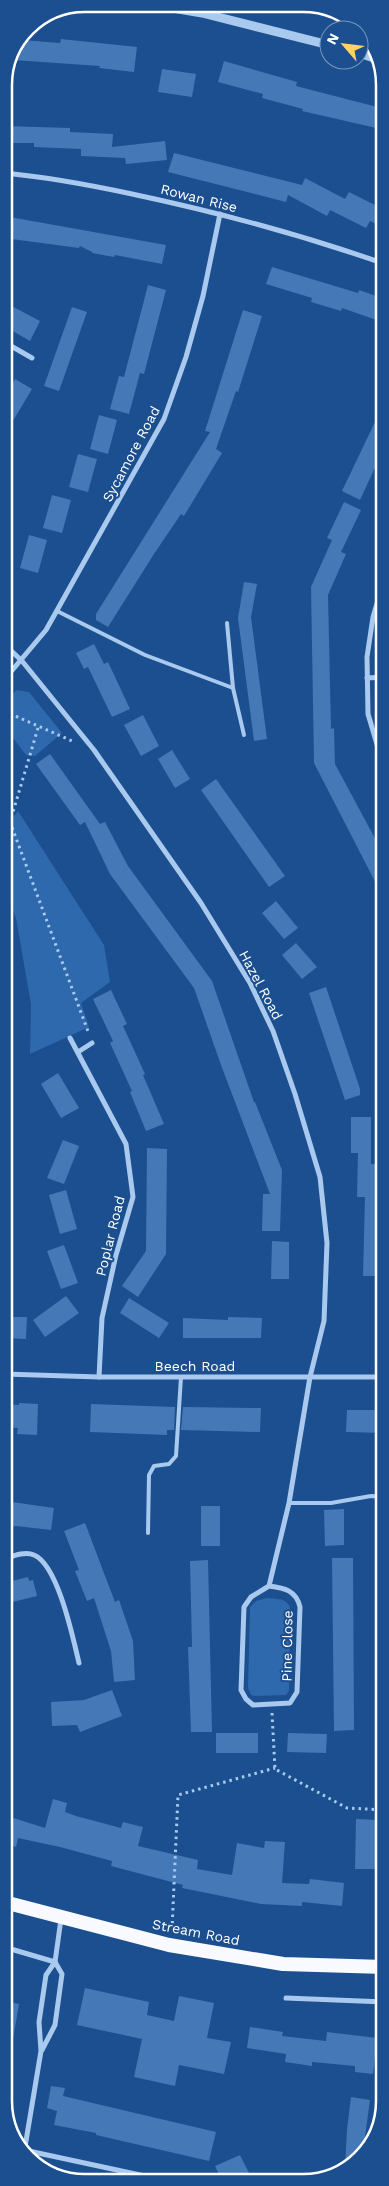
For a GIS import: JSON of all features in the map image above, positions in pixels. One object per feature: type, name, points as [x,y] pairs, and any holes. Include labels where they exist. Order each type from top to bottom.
[{"type":"highway","name":"Stream Road","points":[[13,1904],[170,1945],[283,1964],[376,1967]]},
{"type":"street","points":[[202,13],[319,42]]},
{"type":"street","name":"Rowan Rise","points":[[13,174],[95,186],[220,214],[376,261]]},
{"type":"street","name":"Sycamore Road","points":[[13,670],[46,630],[164,419],[186,357],[203,296],[220,214]]},
{"type":"street","points":[[13,348],[32,358]]},
{"type":"street","points":[[376,607],[367,657],[368,714],[376,740]]},
{"type":"street","name":"Hazel Road","points":[[13,652],[94,750],[200,903],[250,983],[273,1032],[295,1094],[320,1177],[327,1243],[324,1321],[310,1377]]},
{"type":"street","points":[[367,678],[376,678]]},
{"type":"street","name":"Poplar Road","points":[[70,1038],[126,1144],[134,1196],[116,1255],[102,1318],[100,1377]]},
{"type":"street","points":[[78,1052],[92,1043]]},
{"type":"street","name":"Beech Road","points":[[13,1374],[100,1377],[376,1378]]},
{"type":"street","points":[[269,1586],[289,1503],[310,1377]]},
{"type":"street","points":[[13,1557],[28,1553],[44,1561],[52,1573],[69,1620],[79,1663]]},
{"type":"street","name":"Pine Close","points":[[269,1586],[286,1588],[292,1592],[298,1600],[300,1607],[297,1692],[290,1703],[253,1704],[246,1699],[241,1690],[244,1607],[251,1597],[269,1586]]},
{"type":"street","points":[[25,2140],[41,2051],[39,2022],[46,1975],[55,1962],[62,1918]]},
{"type":"street","points":[[13,1950],[55,1962],[62,1974],[55,2025],[41,2051]]},
{"type":"street","points":[[286,1998],[376,2002]]},
{"type":"street","points":[[32,2150],[137,2174]]},
{"type":"lane","points":[[57,611],[145,655],[233,688]]},
{"type":"lane","points":[[227,623],[233,688],[244,735]]},
{"type":"lane","points":[[148,1533],[149,1475],[154,1466],[169,1464],[176,1456],[181,1377]]},
{"type":"lane","points":[[289,1503],[331,1503],[376,1496]]},
{"type":"path","points":[[13,716],[38,728],[94,750]]},
{"type":"path","points":[[13,812],[38,728]]},
{"type":"path","points":[[13,830],[92,1043]]},
{"type":"path","points":[[271,1705],[276,1770],[347,1808],[376,1810]]},
{"type":"path","points":[[170,1945],[174,1902],[178,1795],[275,1768]]},
{"type":"shaded area","points":[[17,690],[29,692],[62,733],[35,756],[26,755],[13,738],[13,693]]},
{"type":"shaded area","points":[[18,811],[104,945],[110,982],[81,1003],[89,1027],[30,1054],[31,1004],[16,918],[13,911],[13,818]]},
{"type":"shaded area","points":[[267,1598],[284,1600],[290,1607],[289,1691],[286,1695],[255,1696],[251,1695],[248,1688],[250,1607],[256,1601]]},
{"type":"building","points":[[61,39],[137,47],[134,72],[99,68],[100,66],[17,60],[29,41],[60,43]]},
{"type":"building","points":[[224,61],[297,82],[296,86],[376,107],[376,128],[302,111],[303,109],[262,98],[263,94],[218,82]]},
{"type":"building","points":[[162,69],[196,74],[192,97],[158,92]]},
{"type":"building","points":[[13,126],[70,128],[70,132],[113,134],[112,147],[165,141],[167,160],[126,164],[125,158],[81,156],[81,149],[34,147],[34,143],[13,143]]},
{"type":"building","points":[[174,153],[302,185],[305,178],[345,199],[349,192],[376,206],[376,224],[370,221],[366,228],[330,210],[327,216],[288,195],[286,202],[168,172]]},
{"type":"building","points":[[13,218],[166,245],[162,264],[115,255],[114,257],[92,253],[80,246],[79,248],[13,239]]},
{"type":"building","points":[[272,267],[358,293],[359,290],[376,296],[376,320],[342,308],[341,311],[311,302],[312,298],[266,284]]},
{"type":"building","points":[[148,285],[166,290],[144,374],[140,373],[129,414],[110,409],[119,376],[124,377]]},
{"type":"building","points":[[13,307],[40,321],[30,341],[13,331]]},
{"type":"building","points":[[72,307],[87,312],[59,391],[44,386]]},
{"type":"building","points":[[243,310],[262,316],[238,392],[236,391],[216,449],[222,453],[184,516],[181,514],[108,627],[96,620],[96,614],[210,432],[205,431]]},
{"type":"building","points":[[15,379],[32,389],[13,421],[13,382]]},
{"type":"building","points":[[99,415],[117,420],[108,454],[90,449]]},
{"type":"building","points":[[376,420],[376,465],[360,500],[342,491]]},
{"type":"building","points":[[78,454],[97,459],[88,492],[69,487]]},
{"type":"building","points":[[52,495],[71,500],[62,533],[43,528]]},
{"type":"building","points":[[344,502],[361,510],[341,552],[346,554],[328,595],[331,729],[334,728],[335,764],[376,840],[376,884],[314,763],[311,587],[332,540],[327,538]]},
{"type":"building","points":[[29,535],[47,540],[38,573],[20,568]]},
{"type":"building","points":[[244,582],[257,584],[251,617],[267,739],[254,741],[238,618]]},
{"type":"building","points":[[94,644],[104,664],[108,662],[130,709],[112,717],[88,667],[84,669],[76,653]]},
{"type":"building","points":[[143,715],[159,746],[141,756],[124,725]]},
{"type":"building","points":[[172,750],[190,779],[175,788],[158,759]]},
{"type":"building","points":[[50,754],[100,824],[105,822],[128,866],[212,981],[254,1102],[282,1170],[280,1231],[262,1231],[263,1194],[270,1194],[194,988],[110,874],[85,822],[80,825],[36,764]]},
{"type":"building","points":[[216,779],[285,876],[269,887],[201,790]]},
{"type":"building","points":[[276,901],[298,928],[284,939],[262,913]]},
{"type":"building","points":[[296,943],[317,967],[302,979],[282,955]]},
{"type":"building","points":[[326,987],[360,1089],[360,1095],[345,1100],[309,993]]},
{"type":"building","points":[[111,990],[127,1024],[123,1026],[145,1074],[143,1075],[164,1124],[146,1131],[130,1092],[132,1091],[110,1043],[113,1041],[93,999]]},
{"type":"building","points":[[58,1073],[79,1108],[61,1118],[41,1084]]},
{"type":"building","points":[[351,1117],[371,1117],[371,1164],[376,1164],[376,1276],[363,1276],[365,1197],[357,1197],[358,1153],[351,1153]]},
{"type":"building","points":[[63,1140],[79,1146],[64,1184],[47,1178]]},
{"type":"building","points":[[147,1148],[167,1149],[166,1254],[138,1297],[122,1286],[146,1251]]},
{"type":"building","points":[[66,1190],[77,1229],[60,1234],[49,1195]]},
{"type":"building","points":[[272,1241],[289,1242],[289,1279],[271,1279]]},
{"type":"building","points":[[64,1245],[78,1283],[61,1289],[47,1251]]},
{"type":"building","points":[[66,1296],[79,1313],[45,1337],[33,1320]]},
{"type":"building","points":[[129,1298],[169,1323],[159,1338],[120,1313]]},
{"type":"building","points":[[13,1317],[27,1317],[26,1339],[13,1338]]},
{"type":"building","points":[[228,1317],[262,1318],[261,1338],[183,1338],[183,1318],[228,1320]]},
{"type":"building","points":[[19,1403],[38,1404],[37,1435],[17,1434],[18,1428],[13,1428],[13,1405],[19,1405]]},
{"type":"building","points":[[91,1404],[175,1407],[174,1430],[167,1430],[167,1435],[90,1432]]},
{"type":"building","points":[[183,1407],[261,1408],[260,1432],[181,1430]]},
{"type":"building","points":[[347,1410],[376,1410],[376,1433],[346,1432]]},
{"type":"building","points":[[13,1502],[54,1508],[51,1530],[13,1526]]},
{"type":"building","points":[[201,1506],[220,1506],[220,1546],[201,1546]]},
{"type":"building","points":[[344,1509],[344,1545],[325,1546],[324,1510]]},
{"type":"building","points":[[85,1523],[115,1602],[119,1600],[133,1641],[135,1680],[114,1682],[111,1651],[94,1598],[87,1601],[75,1571],[79,1570],[64,1531]]},
{"type":"building","points":[[332,1558],[353,1558],[354,1730],[334,1731]]},
{"type":"building","points":[[208,1560],[212,1732],[191,1732],[188,1647],[192,1647],[190,1561]]},
{"type":"building","points":[[28,1577],[29,1581],[33,1580],[37,1596],[13,1602],[13,1581]]},
{"type":"building","points":[[112,1690],[122,1716],[80,1732],[77,1725],[52,1726],[51,1702],[84,1700]]},
{"type":"building","points":[[216,1733],[258,1733],[258,1753],[216,1753]]},
{"type":"building","points":[[288,1733],[327,1734],[326,1753],[287,1752]]},
{"type":"building","points":[[53,1799],[67,1803],[65,1812],[76,1816],[121,1828],[123,1822],[143,1827],[138,1846],[198,1860],[197,1869],[232,1875],[237,1843],[264,1848],[265,1841],[285,1842],[282,1883],[309,1884],[310,1879],[344,1883],[342,1906],[302,1902],[302,1906],[261,1904],[182,1888],[183,1885],[111,1866],[112,1861],[60,1847],[18,1838],[16,1847],[13,1846],[13,1818],[45,1828]]},
{"type":"building","points":[[356,1819],[376,1820],[376,1869],[355,1869]]},
{"type":"building","points":[[85,1988],[149,2002],[147,2015],[174,2021],[179,1996],[214,2003],[207,2038],[231,2042],[224,2074],[179,2065],[175,2086],[134,2077],[142,2039],[77,2025]]},
{"type":"building","points":[[13,2003],[19,2004],[13,2039]]},
{"type":"building","points":[[250,2027],[283,2032],[282,2036],[326,2041],[327,2032],[376,2038],[373,2074],[355,2072],[355,2066],[312,2062],[312,2066],[285,2062],[286,2054],[247,2048]]},
{"type":"building","points":[[51,2086],[65,2088],[63,2096],[216,2132],[209,2161],[96,2135],[96,2133],[54,2125],[57,2111],[47,2108]]},
{"type":"building","points":[[351,2097],[370,2100],[364,2140],[345,2160]]},
{"type":"building","points":[[240,2155],[250,2174],[219,2174],[215,2166]]}]
